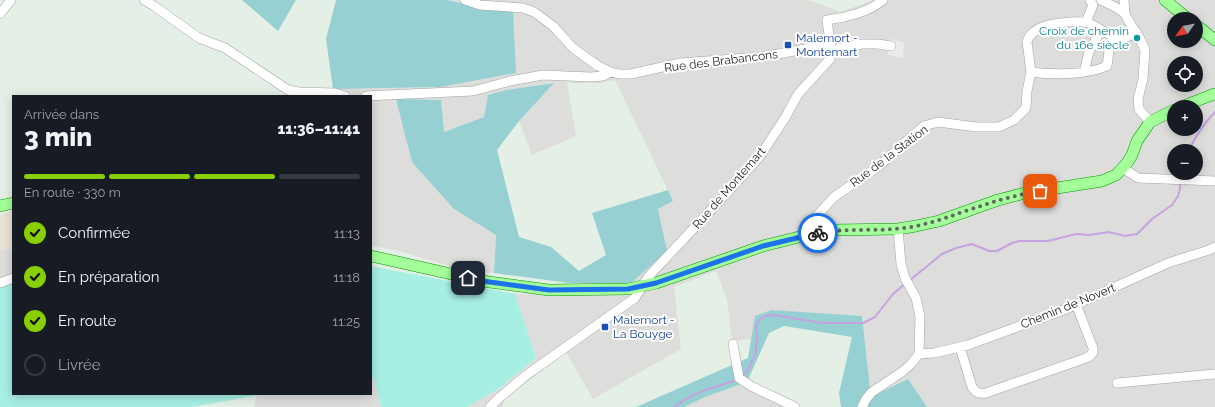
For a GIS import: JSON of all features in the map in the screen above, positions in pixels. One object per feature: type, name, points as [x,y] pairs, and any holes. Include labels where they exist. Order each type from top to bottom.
[{"type":"main road","points":[[1165,0],[1180,12]]},
{"type":"main road","points":[[1203,31],[1215,40]]},
{"type":"main road","points":[[1197,100],[1213,93]]},
{"type":"main road","points":[[372,256],[482,281],[549,290],[628,289],[642,287],[763,246],[803,236],[834,230],[898,230],[939,221],[998,200],[1025,193],[1102,181],[1116,175],[1123,168],[1132,155],[1142,132],[1150,122],[1167,114]]},
{"type":"main road","points":[[0,206],[12,203]]},
{"type":"street","points":[[0,14],[11,0]]},
{"type":"street","points":[[144,0],[199,38],[225,48],[288,90],[299,92],[335,92],[342,95]]},
{"type":"street","name":"Rue des Brabancons","points":[[465,0],[480,4],[522,8],[534,12],[552,26],[572,48],[598,66],[619,74],[631,74],[680,63],[761,57],[822,46],[831,50],[862,44],[891,46]]},
{"type":"street","points":[[831,50],[827,20],[847,17],[878,4],[883,0]]},
{"type":"street","points":[[1090,0],[1093,5],[1086,22],[1119,38],[1128,37],[1137,33]]},
{"type":"street","points":[[1101,0],[1126,14]]},
{"type":"street","points":[[1124,0],[1128,20],[1137,33],[1145,50],[1143,79],[1138,99],[1139,109],[1150,122]]},
{"type":"street","name":"Rue de la Station","points":[[803,236],[803,231],[834,197],[879,166],[924,126],[938,122],[976,127],[999,127],[1014,120],[1026,108],[1027,91],[1031,72],[1027,42],[1028,38],[1038,28],[1043,26],[1086,22]]},
{"type":"street","points":[[1084,72],[1089,52],[1101,30]]},
{"type":"street","points":[[1031,72],[1075,73],[1099,70],[1106,66],[1110,43],[1113,36]]},
{"type":"street","name":"Rue de Montemart","points":[[490,407],[525,376],[635,298],[648,277],[725,196],[760,156],[785,118],[798,94],[830,59],[832,52],[831,50]]},
{"type":"street","points":[[372,96],[473,91],[510,81],[543,75],[591,77],[603,76],[611,72]]},
{"type":"street","points":[[1123,168],[1138,178],[1215,181]]},
{"type":"street","points":[[862,407],[872,392],[902,372],[919,354],[920,316],[916,298],[905,278],[901,264],[898,230]]},
{"type":"street","name":"Chemin de Novert","points":[[919,354],[934,353],[968,345],[1076,304],[1168,263],[1215,247]]},
{"type":"street","points":[[0,283],[12,278]]},
{"type":"street","points":[[960,347],[972,387],[975,392],[980,394],[1086,358],[1093,352],[1093,348],[1076,304]]},
{"type":"street","points":[[733,344],[739,378],[751,386],[795,407]]},
{"type":"street","points":[[1117,383],[1215,374]]},
{"type":"shaded area","points":[[242,0],[296,0],[278,31]]},
{"type":"shaded area","points":[[336,0],[447,0],[478,7],[513,12],[516,73],[440,87],[333,89],[326,39]]},
{"type":"shaded area","points":[[447,0],[808,0],[841,12],[873,0],[1215,0],[1215,407],[927,407],[908,379],[871,398],[862,316],[755,317],[751,339],[732,341],[727,299],[716,271],[674,287],[681,349],[593,399],[566,352],[504,400],[503,407],[467,407],[501,387],[536,358],[515,294],[579,295],[631,283],[658,209],[673,201],[615,80],[601,83],[567,83],[576,136],[532,155],[519,121],[553,83],[506,90],[488,95],[484,117],[444,132],[396,99],[454,209],[496,235],[494,273],[466,271],[395,250],[372,246],[372,95],[329,95],[333,89],[440,87],[478,7]]},
{"type":"shaded area","points":[[890,39],[904,42],[903,58],[888,55],[888,51],[873,49],[873,41]]},
{"type":"shaded area","points":[[554,83],[519,121],[497,150],[519,237],[551,247],[579,271],[606,255],[592,213],[668,190],[673,201],[658,209],[667,251],[631,283],[569,283],[494,273],[496,235],[454,209],[412,162],[396,99],[441,100],[444,132],[484,117],[488,95],[506,90]]},
{"type":"shaded area","points":[[12,211],[12,247],[0,250],[0,215]]},
{"type":"shaded area","points":[[10,248],[12,251],[12,275],[0,280],[0,250]]},
{"type":"shaded area","points":[[372,266],[515,294],[536,358],[501,387],[467,407],[381,407],[374,378],[372,378]]},
{"type":"shaded area","points":[[12,282],[12,395],[258,395],[192,407],[0,407],[0,287]]},
{"type":"shaded area","points":[[771,310],[862,316],[871,397],[908,379],[927,407],[841,407],[839,393],[852,337],[784,326],[769,333],[747,382],[705,397],[684,407],[636,407],[748,358],[755,316]]},
{"type":"shaded area","points":[[372,378],[374,378],[381,407],[254,407],[257,395],[372,395]]},
{"type":"shaded area","points":[[747,382],[793,407],[684,407],[705,397]]},
{"type":"waterway","points":[[1192,144],[1200,130],[1215,112]]},
{"type":"waterway","points":[[910,280],[942,254],[956,248],[972,244],[989,251],[997,251],[1019,241],[1048,241],[1076,234],[1089,235],[1109,232],[1125,236],[1137,234],[1152,219],[1172,205],[1178,196],[1180,183]]},
{"type":"waterway","points":[[742,376],[748,370],[755,355],[757,343],[756,326],[760,319],[766,316],[774,315],[822,323],[863,323],[875,317],[893,294],[905,284]]},
{"type":"waterway","points":[[674,407],[700,392],[736,380]]},
{"type":"way so far","points":[[818,233],[834,230],[898,230],[939,221],[998,200],[1040,191]]},
{"type":"place","name":"Croix de chemin du 16e siècle","points":[[1137,38]]},
{"type":"place","name":"Malemort - Montemart","points":[[788,45]]},
{"type":"place","name":"Malemort - La Bouyge","points":[[605,327]]},
{"type":"route","points":[[468,278],[549,290],[628,289],[656,283],[763,246],[818,233]]}]
